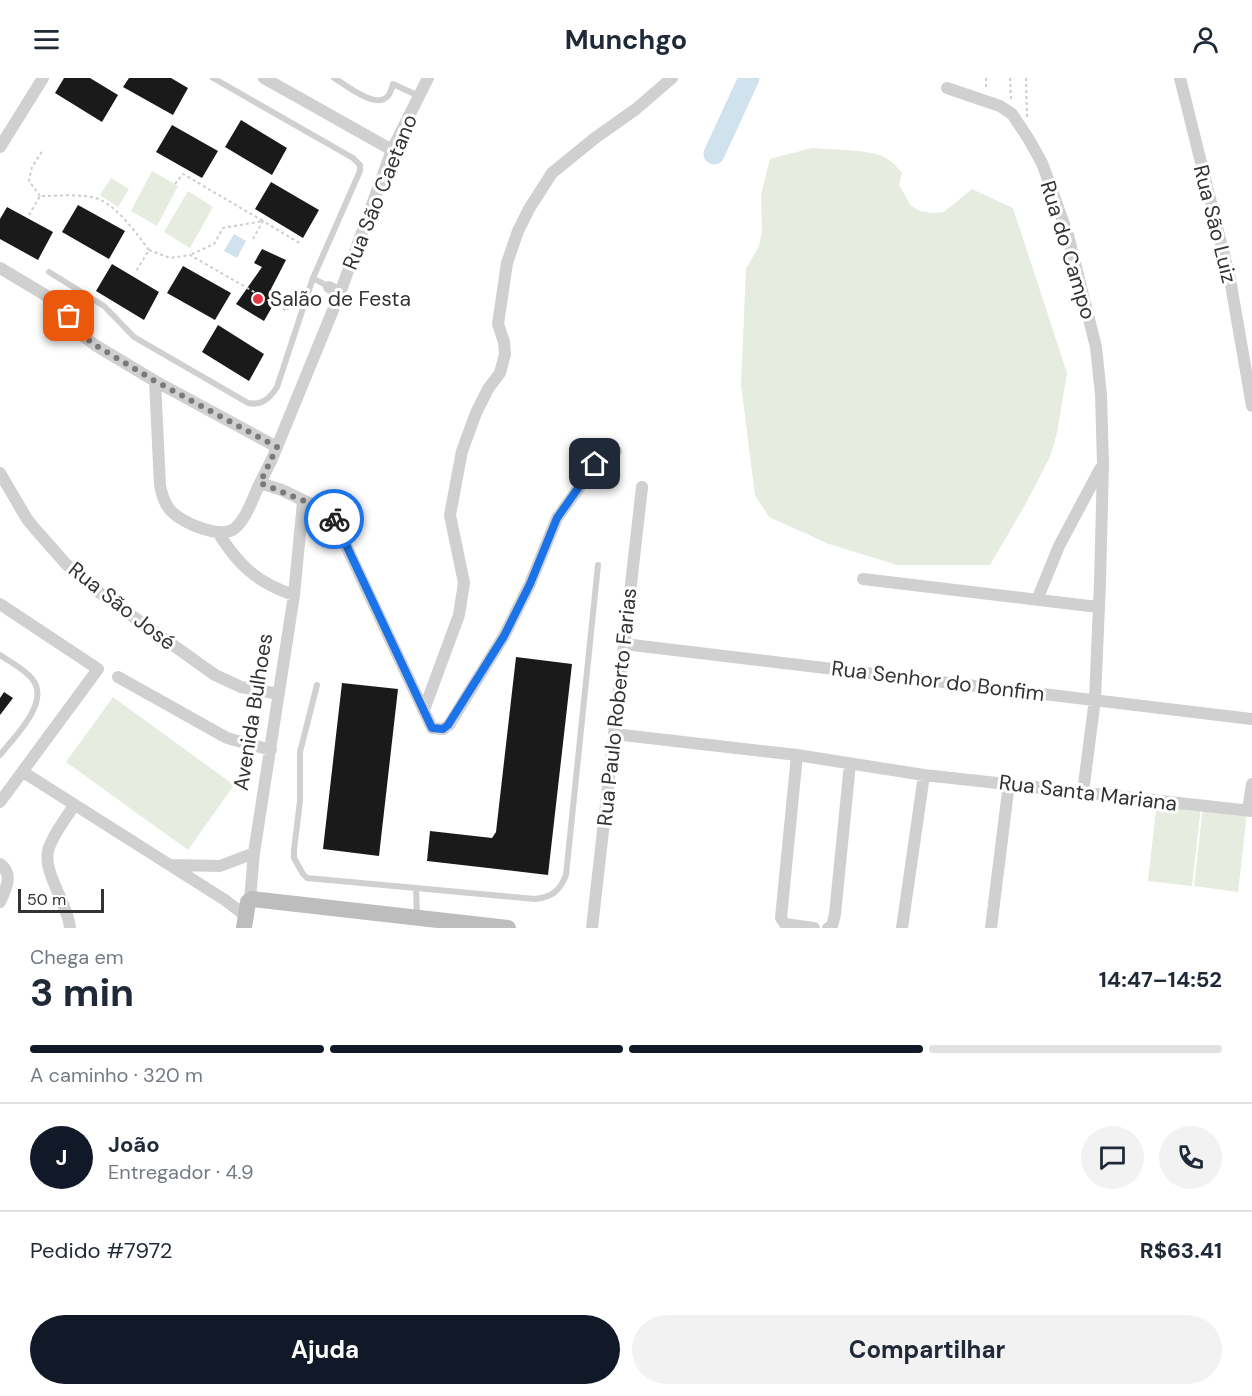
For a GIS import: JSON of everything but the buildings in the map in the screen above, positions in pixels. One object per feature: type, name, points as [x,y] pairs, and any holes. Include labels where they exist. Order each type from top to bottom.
[{"type":"street","points":[[0,147],[43,78]]},
{"type":"street","points":[[264,78],[392,150]]},
{"type":"street","name":"Rua São Caetano","points":[[219,534],[228,533],[241,521],[277,447],[334,290],[392,150],[428,78]]},
{"type":"street","points":[[424,710],[459,615],[464,583],[450,516],[462,451],[476,413],[488,389],[500,373],[505,354],[498,324],[507,263],[518,231],[528,208],[552,173],[636,109],[672,78]]},
{"type":"street","name":"Rua São Luiz","points":[[1180,78],[1230,279],[1252,406]]},
{"type":"street","points":[[947,88],[1000,106],[1012,114]]},
{"type":"street","name":"Rua do Campo","points":[[1012,114],[1042,163],[1068,235],[1096,347],[1101,394],[1103,464],[1095,699],[1083,792]]},
{"type":"street","points":[[0,268],[57,302],[63,307],[79,333],[155,381],[277,447]]},
{"type":"street","points":[[155,381],[160,485],[164,500],[173,513],[183,520],[219,534],[233,556],[261,581],[294,595]]},
{"type":"street","points":[[260,483],[282,490],[332,514],[432,728],[443,729],[448,725],[504,636],[530,584],[557,518],[600,459],[616,451]]},
{"type":"street","name":"Rua do Campo","points":[[1037,600],[1059,546],[1103,464]]},
{"type":"street","name":"Rua São José","points":[[0,473],[27,519],[66,564],[93,588],[215,675],[241,687],[279,694]]},
{"type":"street","name":"Rua Paulo Roberto Farias","points":[[592,928],[642,487]]},
{"type":"street","name":"Avenida Bulhoes","points":[[247,914],[254,853],[294,595],[303,502]]},
{"type":"street","points":[[863,579],[1098,607]]},
{"type":"street","points":[[0,604],[98,669],[0,802]]},
{"type":"street","name":"Rua Senhor do Bonfim","points":[[624,644],[1252,719]]},
{"type":"street","points":[[118,677],[227,738],[271,750]]},
{"type":"street","name":"Rua Santa Mariana","points":[[614,734],[924,774],[1250,811]]},
{"type":"street","points":[[797,756],[781,918],[786,924],[814,928]]},
{"type":"street","points":[[828,928],[832,926],[835,914],[850,764]]},
{"type":"street","points":[[23,772],[247,914],[417,916],[508,928]]},
{"type":"street","points":[[902,928],[924,774]]},
{"type":"street","points":[[991,928],[1009,783]]},
{"type":"street","points":[[1250,811],[1252,784]]},
{"type":"street","points":[[70,928],[49,868],[48,852],[74,805]]},
{"type":"street","points":[[170,865],[220,866],[254,853]]},
{"type":"street","points":[[0,864],[6,868],[8,877],[0,902]]},
{"type":"lane","points":[[49,272],[104,306],[134,337],[248,403],[264,402],[272,396],[313,278],[360,171],[360,165],[353,158],[213,78]]},
{"type":"lane","points":[[334,78],[368,99],[379,101],[388,96],[395,81],[419,96]]},
{"type":"lane","points":[[313,278],[334,290]]},
{"type":"lane","points":[[317,686],[300,752],[300,801],[294,858],[308,878],[535,899],[548,897],[562,885],[566,875],[598,565]]},
{"type":"lane","points":[[0,655],[33,680],[39,692],[37,705],[0,755]]},
{"type":"lane","points":[[416,888],[417,916]]},
{"type":"path","points":[[1010,78],[1012,114]]},
{"type":"path","points":[[1026,78],[1028,138]]},
{"type":"path","points":[[40,196],[29,181],[32,167],[44,150]]},
{"type":"path","points":[[175,184],[183,174],[301,244]]},
{"type":"path","points":[[29,215],[40,196]]},
{"type":"path","points":[[40,196],[93,197],[106,204],[125,220],[149,250],[170,258],[190,255],[214,244],[223,228],[263,221]]},
{"type":"path","points":[[253,240],[263,221]]},
{"type":"path","points":[[135,273],[149,250]]},
{"type":"path","points":[[190,255],[287,311],[293,292],[304,305]]},
{"type":"shaded area","points":[[812,148],[859,151],[877,154],[887,159],[902,173],[899,185],[911,206],[920,211],[944,212],[972,189],[1013,208],[1067,373],[1057,433],[1050,457],[990,565],[897,565],[829,544],[769,517],[755,495],[741,385],[746,269],[759,246],[762,232],[761,195],[770,159]]},
{"type":"shaded area","points":[[152,171],[178,186],[157,226],[131,211]]},
{"type":"shaded area","points":[[111,178],[129,189],[118,207],[100,195]]},
{"type":"shaded area","points":[[188,191],[213,207],[190,248],[164,232]]},
{"type":"shaded area","points":[[113,697],[234,785],[188,850],[66,762]]},
{"type":"shaded area","points":[[1157,801],[1201,806],[1192,886],[1148,881]]},
{"type":"shaded area","points":[[1203,807],[1247,812],[1238,892],[1194,886]]},
{"type":"water","points":[[234,234],[246,241],[237,258],[224,251]]},
{"type":"waterway","points":[[714,154],[749,78]]},
{"type":"way so far","points":[[69,316],[79,333],[95,345],[155,381],[277,447],[260,483],[324,509],[332,514],[334,519]]},
{"type":"place","name":"Salão de Festa","points":[[258,299]]},
{"type":"route","points":[[334,519],[432,728],[443,729],[490,662],[530,584],[557,518],[595,464]]}]
